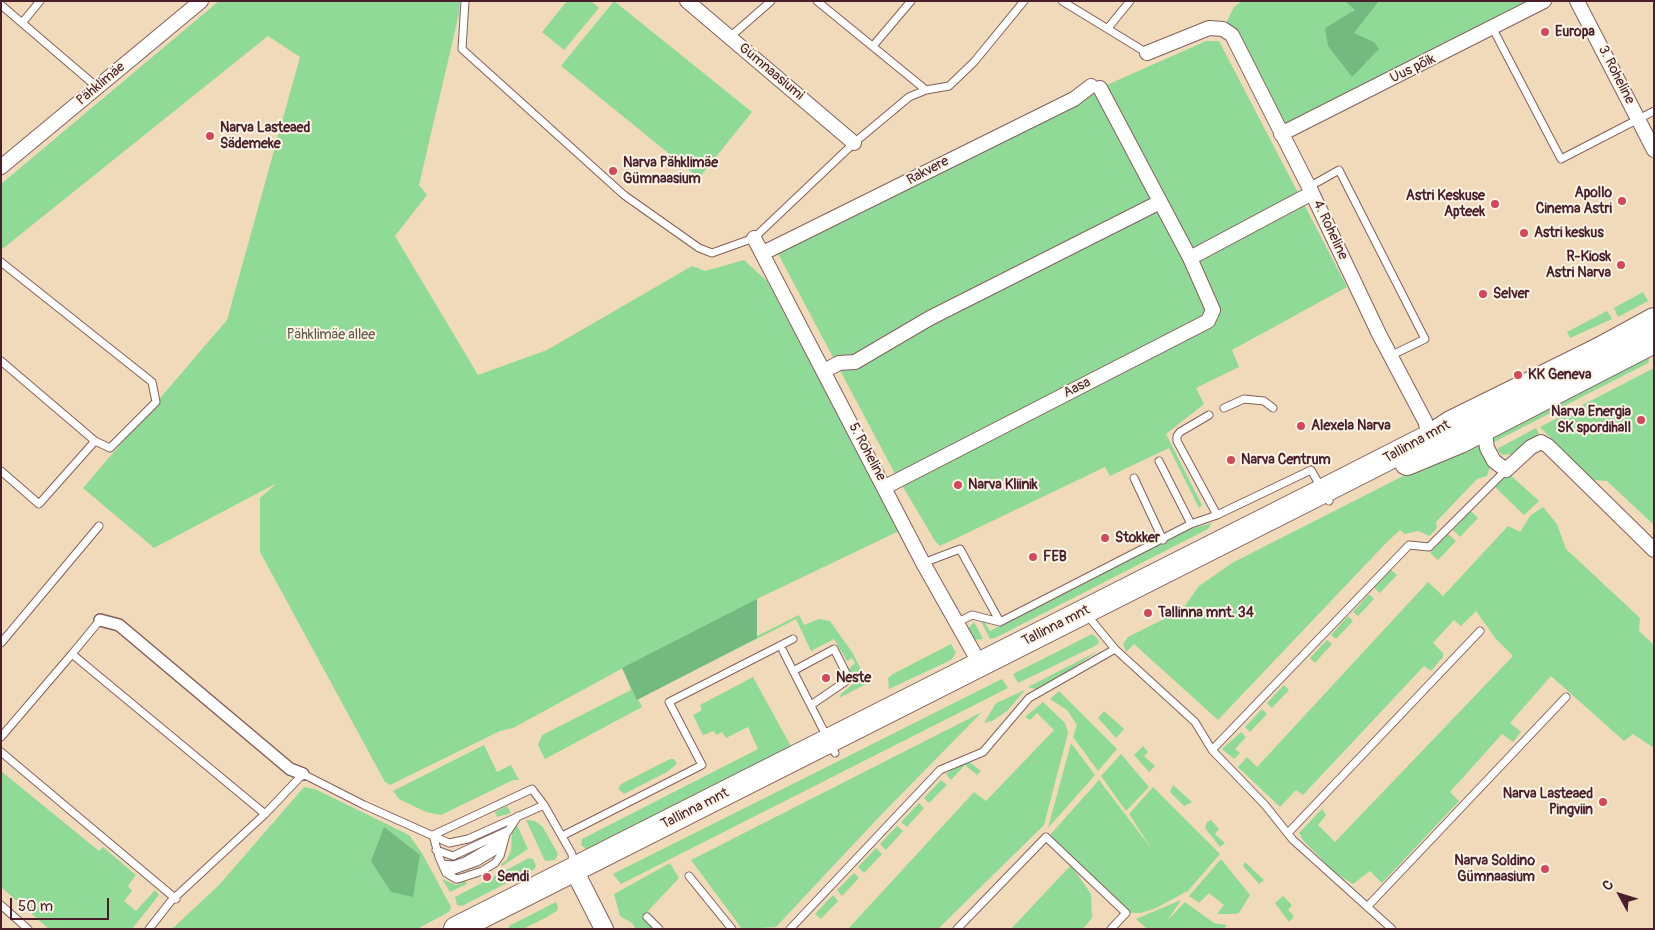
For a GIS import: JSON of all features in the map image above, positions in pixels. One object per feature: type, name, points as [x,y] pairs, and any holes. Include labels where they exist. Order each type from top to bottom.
[{"type":"highway","name":"Tallinna mnt","points":[[456,929],[576,875],[1326,496],[1408,462],[1432,445],[1451,423],[1599,350],[1654,320]]},
{"type":"highway","name":"Tallinna mnt","points":[[1432,445],[1484,427],[1654,341]]},
{"type":"highway","name":"Tallinna mnt","points":[[832,747],[981,668],[1088,617]]},
{"type":"highway","name":"Tallinna mnt","points":[[485,929],[576,875]]},
{"type":"street","name":"Pähklimäe","points":[[1,167],[201,1]]},
{"type":"street","name":"Gümnaasiumi","points":[[687,1],[854,142]]},
{"type":"street","name":"Uus põik","points":[[1281,134],[1493,29],[1544,1]]},
{"type":"street","name":"3. Roheline","points":[[1577,1],[1654,150]]},
{"type":"street","name":"4. Roheline","points":[[1147,53],[1209,28],[1223,28],[1232,35],[1425,421],[1432,445]]},
{"type":"street","name":"Aasa","points":[[885,487],[1208,321],[1213,310],[1190,258],[1095,87]]},
{"type":"street","name":"Rakvere","points":[[763,254],[1095,87]]},
{"type":"street","points":[[1190,258],[1310,190]]},
{"type":"street","points":[[824,371],[839,363],[855,362],[930,318],[1160,202]]},
{"type":"street","name":"5. Roheline","points":[[754,238],[955,623],[981,668]]},
{"type":"street","points":[[1484,427],[1487,448],[1494,461],[1506,470],[1531,447],[1541,442],[1548,446],[1651,543]]},
{"type":"street","points":[[100,620],[119,625],[290,769],[302,774]]},
{"type":"street","points":[[576,875],[604,929]]},
{"type":"lane","points":[[22,23],[40,1]]},
{"type":"lane","points":[[466,1],[462,50],[624,195],[699,248],[712,253],[754,238],[854,142],[909,97],[926,90],[949,86],[974,62],[1024,1]]},
{"type":"lane","points":[[730,37],[771,1]]},
{"type":"lane","points":[[817,1],[926,90]]},
{"type":"lane","points":[[873,46],[911,1]]},
{"type":"lane","points":[[1062,1],[1147,53]]},
{"type":"lane","points":[[1108,28],[1130,1]]},
{"type":"lane","points":[[1,4],[97,87]]},
{"type":"lane","points":[[1493,29],[1561,159],[1654,111]]},
{"type":"lane","points":[[1310,190],[1339,170],[1424,338],[1390,354]]},
{"type":"lane","points":[[1,262],[152,382],[156,402],[110,448],[95,441],[1,361]]},
{"type":"lane","points":[[1224,408],[1244,399],[1264,401],[1273,408]]},
{"type":"lane","points":[[1209,415],[1180,432],[1177,436],[1177,441],[1217,515]]},
{"type":"lane","points":[[1,471],[39,504],[95,441]]},
{"type":"lane","points":[[1159,462],[1191,524]]},
{"type":"lane","points":[[955,623],[972,615],[1000,622],[1191,524],[1217,515],[1311,470],[1326,496]]},
{"type":"lane","points":[[1212,750],[1409,545],[1429,547],[1506,470]]},
{"type":"lane","points":[[1134,478],[1163,540]]},
{"type":"lane","points":[[1,643],[98,526]]},
{"type":"lane","points":[[923,562],[960,549],[1000,622]]},
{"type":"lane","points":[[1088,617],[1115,648],[1195,722],[1212,750],[1265,805],[1288,833],[1392,929]]},
{"type":"lane","points":[[1,737],[100,620]]},
{"type":"lane","points":[[1288,833],[1480,631]]},
{"type":"lane","points":[[562,836],[702,765],[669,702],[793,639]]},
{"type":"lane","points":[[790,929],[940,770],[983,752],[1029,698],[1115,648]]},
{"type":"lane","points":[[793,670],[834,649],[849,679],[811,705]]},
{"type":"lane","points":[[783,651],[832,747]]},
{"type":"lane","points":[[72,654],[265,814]]},
{"type":"lane","points":[[1367,907],[1566,696]]},
{"type":"lane","points":[[1,752],[176,899]]},
{"type":"lane","points":[[150,929],[176,899],[265,814],[302,774],[364,805],[455,843],[544,806]]},
{"type":"lane","points":[[433,835],[532,790],[544,806],[572,854],[576,875]]},
{"type":"lane","points":[[433,835],[436,850],[446,873],[456,879],[482,871],[495,863],[505,838],[518,816]]},
{"type":"lane","points":[[436,850],[453,856],[510,829]]},
{"type":"lane","points":[[442,864],[453,865],[465,861],[505,838]]},
{"type":"lane","points":[[957,929],[1046,838],[1126,913],[1111,929]]},
{"type":"lane","points":[[689,876],[732,929]]},
{"type":"lane","points":[[1,905],[28,929]]},
{"type":"lane","points":[[647,917],[660,929]]},
{"type":"green space","name":"Pähklimäe allee","points":[[219,1],[460,1],[459,14],[419,185],[427,195],[395,236],[478,375],[547,350],[692,266],[705,271],[744,260],[767,281],[899,531],[757,599],[757,636],[799,615],[804,625],[819,619],[830,621],[852,652],[868,683],[839,698],[853,684],[854,679],[849,669],[855,663],[852,658],[847,661],[834,639],[811,651],[796,619],[638,699],[642,707],[545,759],[538,745],[542,735],[631,690],[623,668],[513,728],[500,731],[390,785],[385,782],[260,552],[260,498],[277,483],[154,548],[83,488],[227,320],[300,57],[268,36],[1,250],[1,184]]},
{"type":"green space","points":[[567,1],[591,1],[599,8],[564,50],[542,32]]},
{"type":"green space","points":[[614,1],[752,112],[699,178],[561,66]]},
{"type":"green space","points":[[1242,1],[1542,1],[1281,134],[1223,29],[1234,7]]},
{"type":"green space","points":[[1345,1],[1379,1],[1354,33],[1374,42],[1379,49],[1352,77],[1328,46],[1325,28],[1355,10]]},
{"type":"green space","points":[[1206,41],[1219,41],[1347,287],[1232,350],[1239,367],[1196,388],[1204,404],[1166,434],[1202,505],[1199,508],[1169,448],[1110,476],[1105,467],[940,546],[935,541],[893,470],[775,248],[1100,88]]},
{"type":"green space","points":[[1643,292],[1648,301],[1618,317],[1614,308]]},
{"type":"green space","points":[[1607,311],[1612,319],[1570,338],[1567,332]]},
{"type":"green space","points":[[1650,357],[1648,363],[1494,442],[1491,435],[1644,358]]},
{"type":"green space","points":[[1654,368],[1654,525],[1607,481],[1592,480],[1540,427]]},
{"type":"green space","points":[[1536,428],[1539,434],[1512,454],[1502,455],[1497,449]]},
{"type":"green space","points":[[1470,442],[1478,445],[1491,464],[1487,476],[1477,479],[1436,522],[1437,528],[1430,536],[1418,531],[1405,534],[1400,530],[1218,720],[1134,644],[1126,652],[1123,644],[1128,637],[1182,610],[1199,586],[1232,563]]},
{"type":"green space","points":[[1508,473],[1539,501],[1524,515],[1494,486]]},
{"type":"green space","points":[[1543,507],[1557,524],[1566,549],[1640,618],[1639,631],[1654,645],[1654,748],[1633,734],[1624,741],[1551,676],[1510,723],[1521,732],[1513,742],[1502,734],[1450,792],[1459,801],[1382,883],[1370,871],[1353,884],[1335,873],[1303,840],[1299,833],[1322,809],[1326,815],[1318,825],[1335,842],[1513,656],[1496,639],[1476,611],[1461,626],[1454,620],[1433,643],[1443,653],[1443,657],[1431,671],[1424,666],[1303,795],[1296,790],[1280,807],[1238,767],[1247,757],[1257,767],[1428,582],[1443,596],[1508,526],[1520,532],[1530,516]]},
{"type":"green space","points":[[1471,511],[1478,518],[1460,537],[1453,530]]},
{"type":"green space","points":[[1212,523],[1208,529],[995,638],[990,639],[981,621],[983,620],[990,631],[1190,529]]},
{"type":"green space","points":[[1448,534],[1456,541],[1438,560],[1430,553]]},
{"type":"green space","points":[[1391,570],[1397,575],[1380,593],[1374,588]]},
{"type":"green space","points":[[1369,594],[1374,599],[1358,616],[1353,612]]},
{"type":"green space","points":[[757,599],[757,638],[637,700],[622,668]]},
{"type":"green space","points":[[1348,616],[1353,621],[1336,639],[1331,635]]},
{"type":"green space","points":[[974,622],[983,639],[973,640],[969,628]]},
{"type":"green space","points":[[1092,634],[1099,642],[1097,645],[1018,683],[1013,674]]},
{"type":"green space","points":[[1327,640],[1332,644],[1315,663],[1310,658]]},
{"type":"green space","points":[[951,644],[956,653],[951,660],[889,689],[888,678],[893,674]]},
{"type":"green space","points":[[1100,650],[1039,690],[1028,687]]},
{"type":"green space","points":[[753,677],[793,750],[587,850],[581,845],[582,839],[758,749],[748,727],[726,738],[722,732],[716,735],[714,731],[703,735],[693,715],[702,710],[700,705]]},
{"type":"green space","points":[[1002,679],[1008,688],[621,884],[613,874]]},
{"type":"green space","points":[[1284,685],[1289,690],[1272,708],[1267,703]]},
{"type":"green space","points":[[1025,690],[1007,711],[992,721],[984,723],[996,703]]},
{"type":"green space","points":[[1059,691],[1117,749],[1098,771],[1073,737],[1077,725],[1067,710],[1050,699]]},
{"type":"green space","points":[[1043,702],[1065,723],[1068,733],[1044,825],[938,929],[848,929],[974,792],[986,801],[1054,730],[1037,713],[1030,720],[1025,717]]},
{"type":"green space","points":[[1262,709],[1267,714],[1250,732],[1245,727]]},
{"type":"green space","points":[[1104,711],[1124,729],[1116,738],[1098,718]]},
{"type":"green space","points":[[982,712],[879,817],[776,927],[742,929],[691,860]]},
{"type":"green space","points":[[1241,732],[1246,737],[1235,749],[1240,753],[1234,759],[1222,749]]},
{"type":"green space","points":[[1071,743],[1095,775],[1048,828]]},
{"type":"green space","points":[[484,745],[497,772],[511,765],[519,780],[513,780],[441,815],[426,812],[399,799],[393,791]]},
{"type":"green space","points":[[1143,746],[1148,752],[1144,756],[1155,766],[1149,772],[1134,755]]},
{"type":"green space","points":[[1121,754],[1149,787],[1126,811],[1101,776]]},
{"type":"green space","points":[[670,759],[674,759],[677,764],[667,772],[624,794],[618,789],[621,784]]},
{"type":"green space","points":[[963,762],[971,763],[981,771],[977,775],[965,765],[951,780],[946,774]]},
{"type":"green space","points":[[1,771],[99,851],[103,847],[136,875],[128,886],[132,891],[124,901],[136,911],[155,890],[159,895],[132,929],[49,929],[1,887]]},
{"type":"green space","points":[[941,780],[947,785],[929,803],[924,798]]},
{"type":"green space","points":[[1099,780],[1151,848],[1129,814],[1153,787],[1220,854],[1187,892],[1183,892],[1156,908],[1141,913],[1129,913],[1050,835]]},
{"type":"green space","points":[[1173,785],[1192,802],[1184,806],[1170,792]]},
{"type":"green space","points":[[304,787],[315,789],[409,835],[422,853],[451,907],[449,912],[417,929],[172,929],[220,884]]},
{"type":"green space","points":[[919,803],[924,808],[907,827],[901,822]]},
{"type":"green space","points":[[507,806],[511,813],[497,817],[495,812]]},
{"type":"green space","points":[[526,820],[535,821],[543,827],[558,854],[555,860],[545,861]]},
{"type":"green space","points":[[1211,820],[1219,829],[1215,834],[1225,843],[1220,847],[1205,828],[1207,822]]},
{"type":"green space","points":[[517,825],[528,849],[502,866],[501,864],[506,861],[511,851],[512,830]]},
{"type":"green space","points":[[897,826],[903,831],[886,850],[880,844]]},
{"type":"green space","points":[[384,827],[420,855],[413,897],[391,892],[371,861]]},
{"type":"green space","points":[[876,848],[882,854],[864,873],[858,867]]},
{"type":"green space","points":[[529,858],[533,859],[536,866],[534,869],[462,906],[457,905],[455,897]]},
{"type":"green space","points":[[1221,859],[1250,895],[1239,913],[1217,914],[1224,905],[1209,893],[1199,903],[1189,896]]},
{"type":"green space","points":[[1245,862],[1264,880],[1259,884],[1243,866]]},
{"type":"green space","points":[[670,863],[679,878],[648,911],[664,929],[636,929],[632,923],[620,916],[614,894]]},
{"type":"green space","points":[[1071,865],[1091,894],[1092,918],[1083,929],[1011,929]]},
{"type":"green space","points":[[854,873],[859,878],[842,896],[837,890]]},
{"type":"green space","points":[[442,879],[456,885],[465,881],[467,884],[450,892]]},
{"type":"green space","points":[[833,895],[838,901],[821,919],[815,914]]},
{"type":"green space","points":[[1283,896],[1292,905],[1288,910],[1294,916],[1289,922],[1275,903]]},
{"type":"green space","points":[[1181,900],[1167,921],[1185,902],[1214,923],[1227,925],[1223,929],[1147,929],[1136,919]]},
{"type":"green space","points":[[556,902],[557,911],[545,918],[523,929],[509,929],[509,926]]},
{"type":"place","name":"Europa","points":[[1545,32]]},
{"type":"place","name":"Narva Lasteaed Sädemeke","points":[[210,136]]},
{"type":"place","name":"Narva Pähklimäe Gümnaasium","points":[[613,171]]},
{"type":"place","name":"Apollo Cinema Astri","points":[[1622,201]]},
{"type":"place","name":"Astri Keskuse Apteek","points":[[1495,204]]},
{"type":"place","name":"Astri keskus","points":[[1524,233]]},
{"type":"place","name":"R-Kiosk Astri Narva","points":[[1621,265]]},
{"type":"place","name":"Selver","points":[[1483,294]]},
{"type":"place","name":"KK Geneva","points":[[1518,375]]},
{"type":"place","name":"Narva Energia SK spordihall","points":[[1641,420]]},
{"type":"place","name":"Alexela Narva","points":[[1301,426]]},
{"type":"place","name":"Narva Centrum","points":[[1231,460]]},
{"type":"place","name":"Narva Kliinik","points":[[958,485]]},
{"type":"place","name":"Stokker","points":[[1105,538]]},
{"type":"place","name":"FEB","points":[[1033,557]]},
{"type":"place","name":"Tallinna mnt. 34","points":[[1148,613]]},
{"type":"place","name":"Neste","points":[[826,678]]},
{"type":"place","name":"Narva Lasteaed Pingviin","points":[[1603,802]]},
{"type":"place","name":"Narva Soldino Gümnaasium","points":[[1545,869]]},
{"type":"place","name":"Sendi","points":[[487,877]]}]
